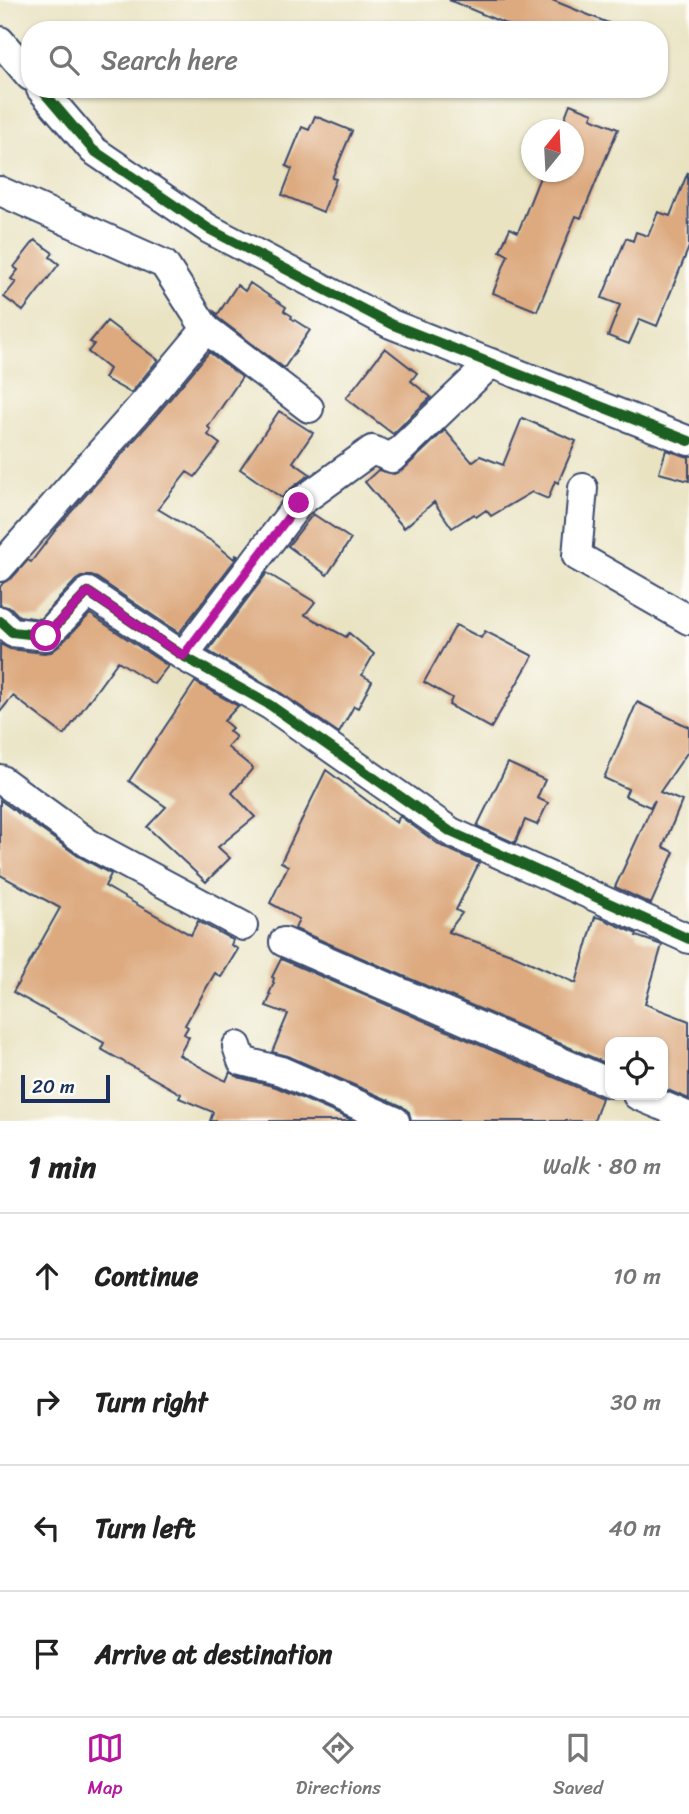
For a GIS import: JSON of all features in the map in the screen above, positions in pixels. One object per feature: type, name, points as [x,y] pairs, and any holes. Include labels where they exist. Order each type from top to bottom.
[{"type":"street","points":[[0,41],[21,66]]},
{"type":"street","points":[[49,98],[93,150],[209,229],[391,324],[689,441]]},
{"type":"street","points":[[0,191],[164,264],[206,329],[309,408]]},
{"type":"street","points":[[0,567],[206,329]]},
{"type":"street","points":[[183,656],[299,503],[372,450],[392,458],[491,363]]},
{"type":"street","points":[[583,488],[577,556],[689,620]]},
{"type":"street","points":[[0,621],[12,632],[46,636],[88,592],[183,656],[270,705],[451,832],[689,939]]},
{"type":"street","points":[[0,779],[88,843],[243,926]]},
{"type":"street","points":[[284,942],[605,1081]]},
{"type":"street","points":[[237,1046],[242,1061],[281,1071],[395,1121]]},
{"type":"street","points":[[647,1100],[684,1118]]},
{"type":"building","points":[[449,0],[552,0],[603,21],[499,21]]},
{"type":"building","points":[[570,104],[593,113],[591,118],[618,129],[581,218],[576,216],[537,311],[493,293],[508,255],[500,251],[510,228],[518,232],[538,182],[584,182],[584,119],[564,119]]},
{"type":"building","points":[[315,116],[352,131],[332,178],[336,179],[323,212],[282,195],[292,169],[286,166],[302,127],[309,130]]},
{"type":"building","points":[[688,172],[689,247],[657,326],[640,319],[629,344],[608,336],[620,305],[602,298],[626,238],[633,241],[636,232],[648,236],[658,212],[670,216]]},
{"type":"building","points":[[35,240],[53,253],[50,257],[59,264],[23,311],[4,297],[16,282],[11,279],[18,270],[14,267]]},
{"type":"building","points":[[250,283],[286,307],[284,311],[292,316],[291,318],[310,330],[284,368],[218,318],[215,312],[218,314],[237,285],[245,291]]},
{"type":"building","points":[[107,321],[158,360],[131,393],[104,378],[109,369],[88,352],[94,344],[90,342]]},
{"type":"building","points":[[385,348],[417,373],[411,381],[431,397],[393,434],[346,398]]},
{"type":"building","points":[[209,352],[242,377],[208,427],[211,430],[208,435],[220,444],[195,477],[187,472],[158,509],[213,542],[234,559],[238,556],[179,633],[91,576],[76,580],[40,619],[19,616],[11,608],[0,605],[0,587],[3,583],[12,578],[28,560],[31,562],[57,528]]},
{"type":"building","points":[[279,411],[313,433],[293,462],[310,474],[282,498],[240,469]]},
{"type":"building","points":[[522,418],[576,441],[548,499],[532,492],[491,516],[486,510],[452,528],[434,502],[404,528],[365,482],[378,470],[394,474],[403,470],[445,430],[472,462],[480,456],[503,465]]},
{"type":"building","points":[[666,450],[689,457],[689,481],[659,473]]},
{"type":"building","points":[[313,514],[351,539],[327,575],[288,546]]},
{"type":"building","points":[[267,573],[315,602],[305,615],[346,637],[349,633],[374,654],[362,675],[372,681],[358,708],[354,706],[339,733],[278,691],[208,651]]},
{"type":"building","points":[[90,614],[168,666],[154,684],[118,661],[64,735],[13,696],[0,712],[0,644],[10,649],[51,652]]},
{"type":"building","points":[[456,625],[481,638],[485,631],[533,656],[491,728],[449,705],[452,698],[424,682]]},
{"type":"building","points":[[195,682],[238,706],[224,721],[232,728],[229,731],[236,737],[227,747],[253,768],[232,793],[255,817],[218,847],[230,858],[206,882],[147,827],[166,807],[129,781]]},
{"type":"building","points":[[637,702],[689,727],[689,750],[660,792],[682,801],[663,847],[674,852],[651,904],[615,887],[655,800],[650,807],[625,796],[628,789],[604,778]]},
{"type":"building","points":[[508,763],[545,780],[537,798],[548,803],[537,825],[525,820],[515,843],[477,826]]},
{"type":"building","points":[[326,770],[397,823],[401,817],[441,846],[479,863],[456,910],[462,913],[448,932],[511,954],[576,983],[595,917],[662,945],[645,1004],[689,1021],[689,1099],[668,1090],[668,1037],[605,1037],[605,1063],[295,929],[299,919],[270,903],[288,866],[281,862]]},
{"type":"building","points":[[0,800],[78,856],[111,874],[105,886],[191,935],[198,921],[233,940],[231,945],[238,949],[221,977],[215,973],[185,1025],[188,1027],[184,1034],[189,1037],[179,1055],[226,1081],[230,1072],[238,1077],[276,1087],[354,1121],[210,1121],[213,1112],[179,1098],[181,1094],[101,1049],[104,1043],[13,992],[60,908],[0,875]]},
{"type":"building","points":[[281,959],[602,1098],[594,1121],[411,1121],[409,1112],[402,1106],[288,1056],[272,1052],[288,1014],[266,1006],[274,983],[272,977]]},
{"type":"cycle path","points":[[49,98],[93,150],[209,229],[391,324],[689,441]]},
{"type":"cycle path","points":[[0,621],[12,632],[46,636],[88,592],[183,656],[270,705],[451,832],[689,939]]},
{"type":"route","points":[[46,636],[88,592],[183,656],[299,503]]}]
